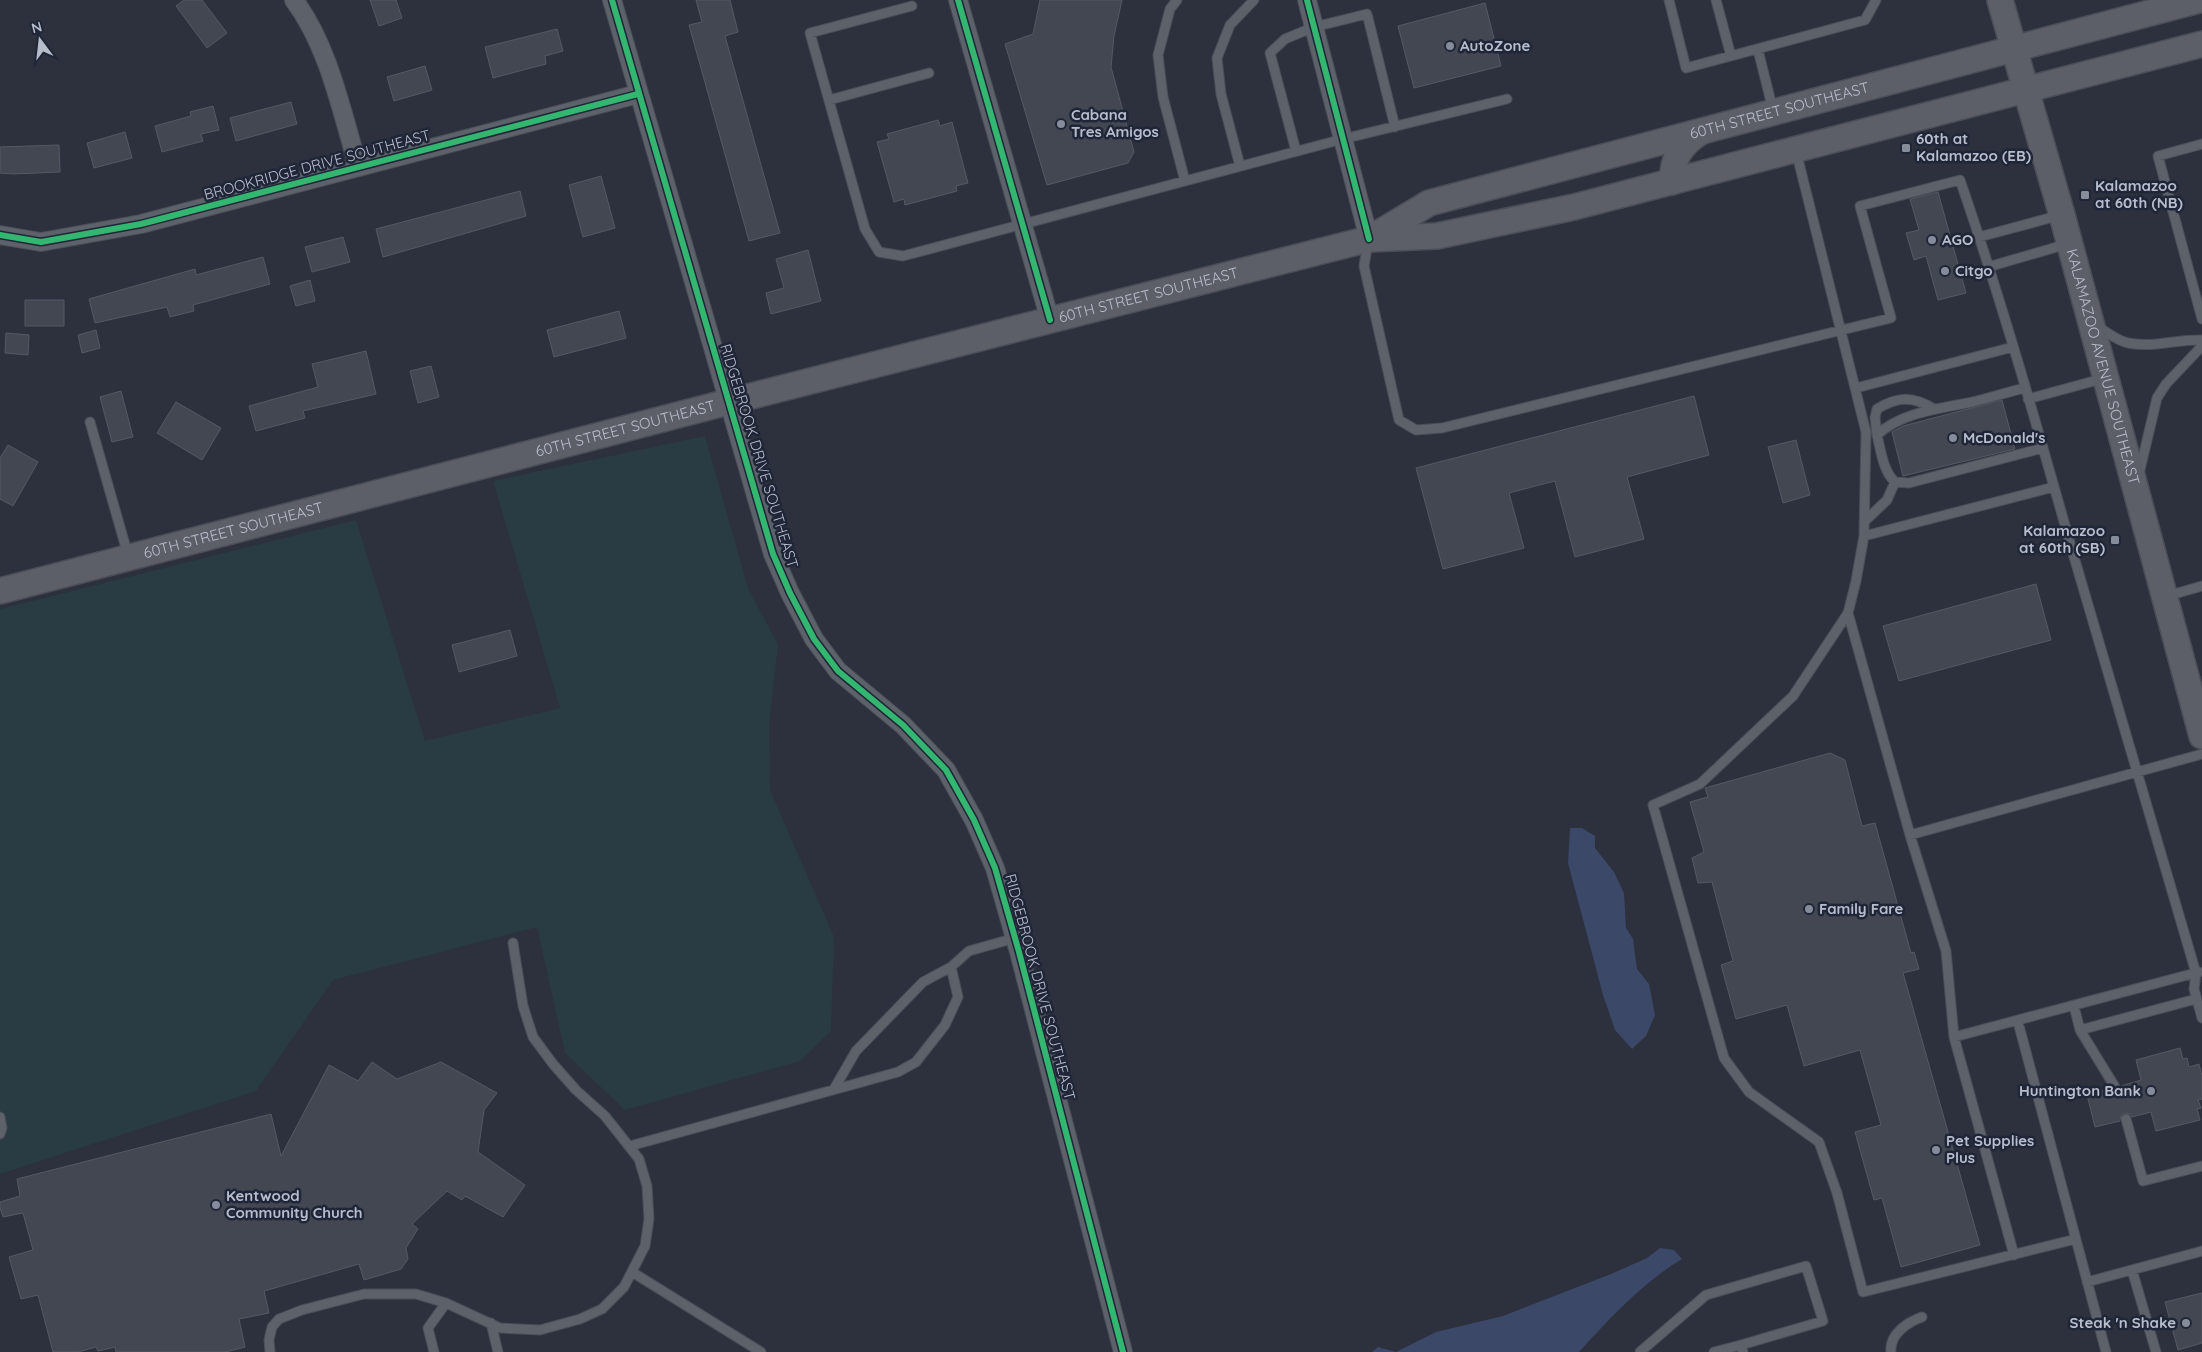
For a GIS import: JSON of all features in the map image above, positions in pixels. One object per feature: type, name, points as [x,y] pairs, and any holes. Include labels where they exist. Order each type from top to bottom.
[{"type":"main road","name":"KALAMAZOO AVENUE SOUTHEAST","points":[[2000,0],[2062,215],[2202,736]]},
{"type":"main road","name":"60TH STREET SOUTHEAST","points":[[1369,239],[1429,204],[2199,0]]},
{"type":"main road","name":"60TH STREET SOUTHEAST","points":[[0,592],[728,402],[1369,239],[1437,236],[1574,207],[1796,151],[2202,44]]},
{"type":"main road","points":[[1672,182],[1673,167],[1678,152],[1687,140],[1698,133]]},
{"type":"street","points":[[294,0],[304,14],[327,63],[358,166]]},
{"type":"street","name":"RIDGEBROOK DRIVE SOUTHEAST","points":[[612,0],[773,554],[790,593],[814,640],[838,671],[903,725],[946,770],[974,820],[995,868],[1123,1352]]},
{"type":"street","points":[[958,0],[1050,320]]},
{"type":"street","points":[[1307,0],[1369,239]]},
{"type":"street","name":"BROOKRIDGE DRIVE SOUTHEAST","points":[[0,235],[41,242],[141,224],[638,94]]},
{"type":"lane","points":[[1177,0],[1170,9],[1158,55],[1163,97],[1185,181]]},
{"type":"lane","points":[[1240,166],[1221,94],[1217,58],[1230,25],[1254,0]]},
{"type":"lane","points":[[1669,0],[1686,68],[1865,20],[1876,0]]},
{"type":"lane","points":[[1716,0],[1731,56]]},
{"type":"lane","points":[[912,6],[810,33],[865,229],[879,252],[903,256],[1296,151],[1507,99]]},
{"type":"lane","points":[[1296,151],[1270,53],[1285,39],[1314,27],[1366,14],[1395,126]]},
{"type":"lane","points":[[1758,50],[1774,113]]},
{"type":"lane","points":[[829,100],[929,73]]},
{"type":"lane","points":[[2201,313],[2158,156],[2202,144]]},
{"type":"lane","points":[[1796,151],[1843,331],[1866,432],[1864,536],[1856,581],[1848,613],[1793,696],[1700,784],[1653,805],[1724,1058],[1749,1092],[1819,1142],[1837,1194],[1863,1292],[2076,1239]]},
{"type":"lane","points":[[1369,239],[1364,266],[1399,420],[1416,430],[1442,428],[1891,318],[1860,206],[1960,180],[1980,237],[2136,772],[2199,972],[2194,989],[2202,1018]]},
{"type":"lane","points":[[1980,237],[2062,215]]},
{"type":"lane","points":[[1988,267],[2069,243]]},
{"type":"lane","points":[[2090,322],[2126,343],[2161,345],[2186,339],[2202,340]]},
{"type":"lane","points":[[1856,388],[2012,346]]},
{"type":"lane","points":[[2135,491],[2157,398],[2166,384],[2202,346]]},
{"type":"lane","points":[[2028,399],[2105,378]]},
{"type":"lane","points":[[1877,435],[1887,426],[1899,420],[1934,409],[2025,388]]},
{"type":"lane","points":[[1934,409],[1919,400],[1908,398],[1886,403],[1877,409],[1875,417],[1877,435],[1888,476],[1895,482],[1909,483],[2043,448]]},
{"type":"lane","points":[[90,422],[129,558]]},
{"type":"lane","points":[[1865,521],[1887,500],[1895,482]]},
{"type":"lane","points":[[1864,536],[2054,487]]},
{"type":"lane","points":[[2164,597],[2202,586]]},
{"type":"lane","points":[[1848,613],[1910,835],[1946,951],[1954,1037],[2014,1255]]},
{"type":"lane","points":[[1910,835],[2202,754]]},
{"type":"lane","points":[[834,1089],[856,1051],[924,982],[951,966],[969,951],[1015,938]]},
{"type":"lane","points":[[270,1352],[269,1340],[272,1327],[279,1319],[302,1310],[364,1294],[416,1294],[446,1303],[500,1328],[540,1330],[580,1319],[602,1309],[624,1286],[644,1246],[649,1219],[647,1186],[639,1159],[605,1116],[576,1090],[533,1037],[522,1006],[513,943]]},
{"type":"lane","points":[[630,1146],[898,1072],[916,1062],[944,1025],[958,997],[951,966]]},
{"type":"lane","points":[[1954,1037],[2018,1022],[2199,972]]},
{"type":"lane","points":[[2080,1030],[2196,999]]},
{"type":"lane","points":[[2074,1006],[2080,1030],[2115,1088]]},
{"type":"lane","points":[[2018,1022],[2106,1352]]},
{"type":"lane","points":[[0,1117],[2,1128],[0,1134]]},
{"type":"lane","points":[[2126,1119],[2143,1181],[2202,1166]]},
{"type":"lane","points":[[2087,1282],[2202,1251]]},
{"type":"lane","points":[[1640,1352],[1706,1295],[1806,1266],[1823,1321],[1742,1348],[1714,1352]]},
{"type":"lane","points":[[2132,1270],[2156,1352]]},
{"type":"lane","points":[[632,1272],[760,1352]]},
{"type":"lane","points":[[434,1352],[428,1328],[446,1303]]},
{"type":"lane","points":[[1891,1352],[1890,1347],[1898,1332],[1910,1321],[1922,1317]]},
{"type":"lane","points":[[491,1323],[498,1352]]},
{"type":"shaded area","points":[[705,436],[748,588],[778,645],[769,725],[770,790],[834,937],[831,1031],[800,1061],[625,1110],[565,1053],[537,927],[333,980],[256,1091],[0,1174],[0,609],[356,520],[425,741],[560,708],[493,481]]},
{"type":"water","points":[[1570,828],[1582,828],[1595,836],[1595,848],[1614,872],[1624,893],[1626,928],[1633,939],[1637,969],[1649,984],[1655,1015],[1646,1036],[1632,1049],[1615,1030],[1603,995],[1568,863]]},
{"type":"water","points":[[1660,1248],[1674,1250],[1682,1259],[1667,1268],[1640,1290],[1579,1352],[1396,1352],[1436,1332],[1503,1316],[1611,1274],[1647,1258]]},
{"type":"water","points":[[1378,1347],[1396,1352],[1372,1352]]},
{"type":"building","points":[[184,0],[202,0],[227,33],[207,48],[176,6]]},
{"type":"building","points":[[370,0],[396,0],[402,18],[379,26]]},
{"type":"building","points":[[696,0],[730,0],[738,32],[725,36],[780,233],[749,241],[689,25],[702,22]]},
{"type":"building","points":[[1040,0],[1122,0],[1114,36],[1111,67],[1134,152],[1128,163],[1047,185],[1005,44],[1033,34]]},
{"type":"building","name":"AutoZone","points":[[1485,3],[1501,66],[1414,88],[1398,26]]},
{"type":"building","points":[[557,29],[563,51],[545,56],[546,64],[493,78],[485,47]]},
{"type":"building","points":[[425,66],[432,90],[394,101],[387,77]]},
{"type":"building","points":[[291,102],[297,124],[236,141],[230,118]]},
{"type":"building","points":[[213,106],[219,130],[201,134],[203,141],[162,152],[155,126],[191,116],[190,112]]},
{"type":"building","points":[[938,120],[940,126],[952,122],[968,183],[956,186],[957,191],[905,205],[904,199],[894,202],[877,142],[889,139],[887,134]]},
{"type":"building","points":[[125,132],[132,158],[94,168],[87,143]]},
{"type":"building","points":[[59,145],[60,172],[0,173],[0,147]]},
{"type":"building","points":[[601,176],[615,228],[583,237],[569,185]]},
{"type":"building","points":[[520,191],[526,216],[383,257],[376,229]]},
{"type":"building","points":[[1938,192],[1966,293],[1938,300],[1926,256],[1914,260],[1906,233],[1919,230],[1910,199]]},
{"type":"building","points":[[343,237],[350,262],[312,272],[305,247]]},
{"type":"building","points":[[808,250],[821,301],[771,314],[766,293],[784,288],[776,259]]},
{"type":"building","points":[[263,257],[270,284],[193,305],[194,311],[170,317],[167,307],[95,323],[89,299],[195,269],[196,275]]},
{"type":"building","points":[[310,280],[315,301],[296,306],[290,286]]},
{"type":"building","points":[[25,300],[64,300],[64,326],[25,326]]},
{"type":"building","points":[[619,311],[626,338],[554,357],[547,330]]},
{"type":"building","points":[[96,330],[100,348],[82,353],[78,335]]},
{"type":"building","points":[[6,333],[29,335],[28,355],[5,353]]},
{"type":"building","points":[[366,351],[376,394],[303,411],[305,418],[256,431],[249,406],[318,387],[312,364]]},
{"type":"building","points":[[431,366],[439,397],[418,403],[410,371]]},
{"type":"building","points":[[121,391],[133,437],[112,442],[100,397]]},
{"type":"building","points":[[1694,396],[1709,455],[1627,477],[1644,539],[1575,557],[1555,481],[1509,493],[1524,548],[1443,569],[1416,468]]},
{"type":"building","name":"McDonald's","points":[[2002,400],[2015,449],[1903,476],[1892,432],[1903,426]]},
{"type":"building","points":[[176,402],[221,428],[202,460],[157,433]]},
{"type":"building","points":[[1796,440],[1810,495],[1783,503],[1768,447]]},
{"type":"building","points":[[8,445],[38,462],[13,506],[0,499],[0,458]]},
{"type":"building","points":[[2036,584],[2051,640],[1899,681],[1883,626]]},
{"type":"building","points":[[510,630],[517,656],[459,672],[452,645]]},
{"type":"building","name":"Family Fare","points":[[1830,753],[1845,760],[1862,826],[1875,823],[1911,953],[1914,952],[1919,969],[1903,973],[1980,1245],[1901,1267],[1882,1198],[1874,1200],[1855,1132],[1881,1125],[1860,1050],[1804,1066],[1787,1005],[1736,1019],[1721,965],[1733,961],[1712,882],[1698,883],[1692,858],[1704,852],[1690,802],[1708,797],[1705,788]]},
{"type":"building","name":"Huntington Bank","points":[[2180,1048],[2183,1059],[2187,1058],[2189,1067],[2199,1064],[2202,1076],[2202,1099],[2198,1100],[2201,1108],[2197,1109],[2200,1120],[2156,1131],[2151,1112],[2132,1117],[2130,1114],[2125,1113],[2121,1115],[2120,1121],[2095,1127],[2087,1095],[2109,1089],[2112,1093],[2118,1093],[2121,1086],[2141,1080],[2136,1060]]},
{"type":"building","name":"Kentwood Community Church","points":[[372,1062],[397,1079],[441,1062],[497,1093],[484,1110],[478,1152],[525,1185],[503,1217],[465,1196],[462,1200],[447,1191],[412,1224],[418,1229],[406,1248],[408,1259],[401,1269],[364,1280],[359,1264],[264,1291],[269,1313],[239,1319],[245,1347],[226,1352],[116,1352],[115,1347],[98,1351],[96,1347],[78,1352],[53,1352],[38,1295],[21,1299],[9,1257],[33,1250],[23,1213],[3,1217],[0,1208],[0,1202],[20,1196],[17,1179],[271,1114],[281,1156],[329,1065],[358,1081]]},
{"type":"building","name":"Steak 'n Shake","points":[[2202,1293],[2202,1343],[2178,1350],[2165,1302]]},
{"type":"cycle path","points":[[612,0],[773,554],[790,593],[814,639],[838,671],[903,725],[946,770],[974,820],[995,868],[1019,952],[1123,1352]]},
{"type":"cycle path","points":[[958,0],[1050,320]]},
{"type":"cycle path","points":[[1307,0],[1369,239]]},
{"type":"cycle path","points":[[0,235],[41,242],[141,224],[638,94]]},
{"type":"place","name":"AutoZone","points":[[1450,46]]},
{"type":"place","name":"Cabana Tres Amigos","points":[[1061,124]]},
{"type":"place","name":"60th at Kalamazoo (EB)","points":[[1906,148]]},
{"type":"place","name":"Kalamazoo at 60th (NB)","points":[[2085,195]]},
{"type":"place","name":"AGO","points":[[1932,240]]},
{"type":"place","name":"Citgo","points":[[1945,271]]},
{"type":"place","name":"McDonald's","points":[[1953,438]]},
{"type":"place","name":"Kalamazoo at 60th (SB)","points":[[2115,540]]},
{"type":"place","name":"Family Fare","points":[[1809,909]]},
{"type":"place","name":"Huntington Bank","points":[[2151,1091]]},
{"type":"place","name":"Pet Supplies Plus","points":[[1936,1150]]},
{"type":"place","name":"Kentwood Community Church","points":[[216,1205]]},
{"type":"place","name":"Steak 'n Shake","points":[[2186,1323]]}]
